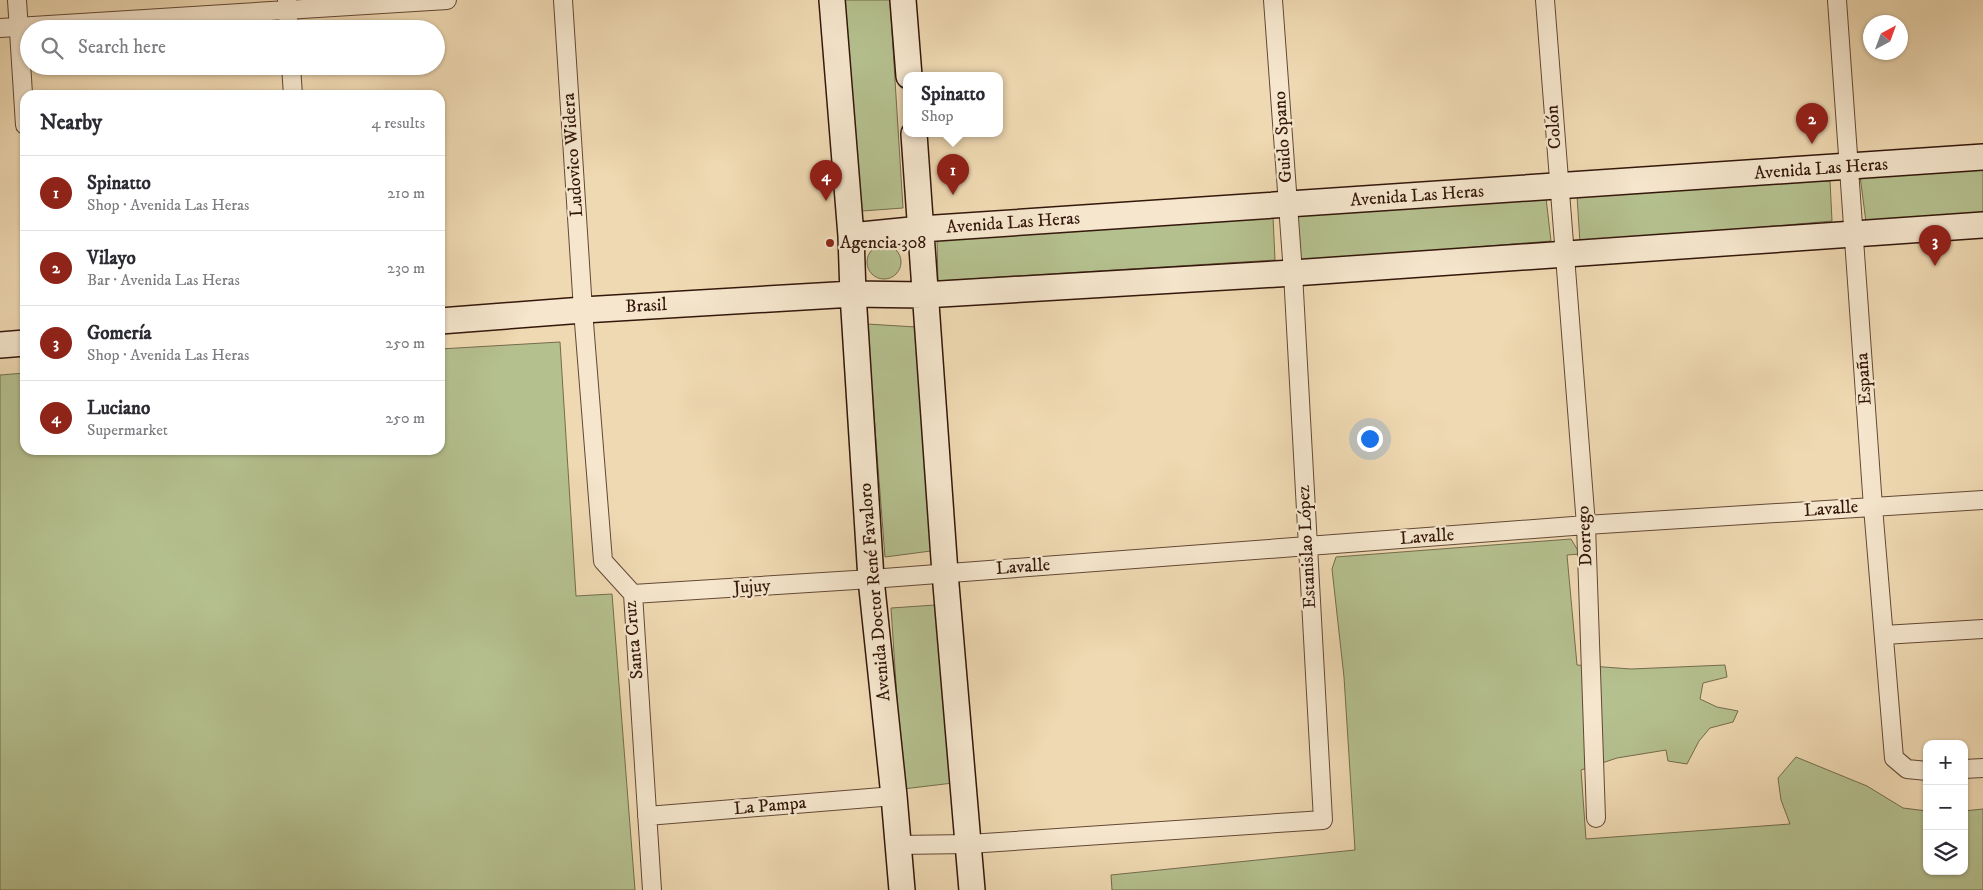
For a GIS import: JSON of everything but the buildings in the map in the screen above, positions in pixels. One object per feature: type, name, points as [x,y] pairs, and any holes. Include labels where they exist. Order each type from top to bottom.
[{"type":"main road","name":"Avenida Doctor René Favaloro","points":[[832,0],[851,236],[871,579],[902,890]]},
{"type":"main road","points":[[904,0],[909,72]]},
{"type":"main road","points":[[914,137],[945,573],[972,890]]},
{"type":"main road","name":"Avenida Las Heras","points":[[851,236],[921,229],[1983,157]]},
{"type":"main road","points":[[853,294],[924,295],[1292,273],[1983,226]]},
{"type":"main road","name":"Brasil","points":[[445,321],[583,310],[853,294]]},
{"type":"main road","points":[[0,345],[20,343]]},
{"type":"street","points":[[17,0],[20,42]]},
{"type":"street","points":[[92,20],[287,4],[447,0]]},
{"type":"street","name":"Ludovico Widera","points":[[563,0],[583,310]]},
{"type":"street","name":"Guido Spano","points":[[1273,0],[1292,273]]},
{"type":"street","name":"Colón","points":[[1545,0],[1565,254]]},
{"type":"street","name":"España","points":[[1838,0],[1873,507],[1894,758],[1907,769],[1923,771]]},
{"type":"street","points":[[287,4],[288,20]]},
{"type":"street","points":[[0,28],[19,26]]},
{"type":"street","points":[[22,75],[23,90]]},
{"type":"street","points":[[292,75],[293,90]]},
{"type":"street","name":"Dorrego","points":[[1565,254],[1586,525],[1596,818]]},
{"type":"street","name":"Estanislao López","points":[[969,844],[1323,820],[1292,273]]},
{"type":"street","name":"Santa Cruz","points":[[583,310],[603,561],[632,594],[652,890]]},
{"type":"street","name":"Lavalle","points":[[871,579],[1586,525],[1983,500]]},
{"type":"street","name":"Jujuy","points":[[632,594],[871,579]]},
{"type":"street","points":[[1884,635],[1983,629]]},
{"type":"street","points":[[1968,769],[1983,768]]},
{"type":"street","name":"La Pampa","points":[[647,816],[894,796]]},
{"type":"street","points":[[898,846],[969,844]]},
{"type":"green space","points":[[844,0],[890,0],[903,208],[862,211]]},
{"type":"green space","points":[[1983,167],[1983,213],[1866,222],[1860,176]]},
{"type":"green space","points":[[1830,181],[1832,221],[1580,243],[1578,185]]},
{"type":"green space","points":[[1546,198],[1551,241],[1301,261],[1297,214]]},
{"type":"green space","points":[[1273,217],[1275,260],[938,281],[937,240]]},
{"type":"green space","points":[[884,245],[896,250],[901,262],[896,274],[884,279],[872,274],[867,262],[872,250]]},
{"type":"green space","points":[[867,324],[916,327],[931,551],[885,557]]},
{"type":"green space","points":[[560,342],[576,596],[612,594],[635,890],[0,890],[0,375],[20,373],[20,455],[445,455],[445,349]]},
{"type":"green space","points":[[1571,539],[1580,554],[1567,555],[1577,665],[1631,669],[1725,665],[1727,677],[1703,683],[1700,699],[1717,707],[1738,711],[1733,722],[1710,728],[1699,741],[1687,764],[1668,761],[1666,750],[1617,758],[1581,770],[1586,839],[1790,824],[1781,800],[1778,778],[1796,757],[1867,786],[1903,808],[1923,810],[1923,875],[1968,875],[1968,811],[1983,809],[1983,890],[1112,890],[1111,875],[1355,850],[1344,677],[1332,569],[1336,557]]},
{"type":"green space","points":[[935,605],[953,783],[903,789],[891,608]]},
{"type":"place","name":"Vilayo","points":[[1812,144]]},
{"type":"place","name":"Spinatto","points":[[953,195]]},
{"type":"place","name":"Luciano","points":[[826,201]]},
{"type":"place","name":"Agencia 308","points":[[830,243]]},
{"type":"place","name":"Gomería","points":[[1935,266]]}]
